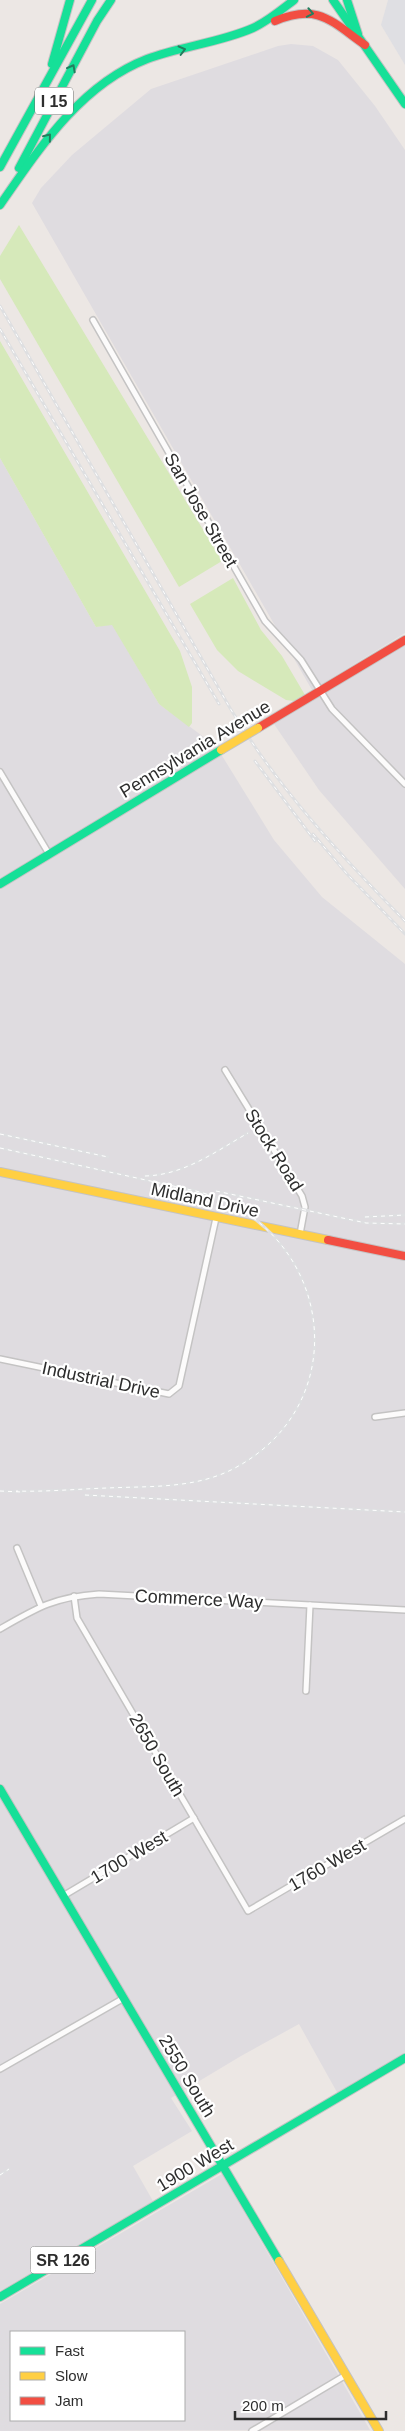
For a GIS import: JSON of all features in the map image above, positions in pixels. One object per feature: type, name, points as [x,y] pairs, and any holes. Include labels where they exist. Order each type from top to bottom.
[{"type":"main road","points":[[46,83],[70,0]]},
{"type":"main road","name":"I 15","points":[[0,167],[92,0]]},
{"type":"main road","name":"I 15","points":[[0,205],[97,20],[111,0]]},
{"type":"main road","points":[[0,205],[46,139],[73,110],[106,83],[145,60],[232,36],[274,16],[294,0]]},
{"type":"main road","points":[[333,0],[405,104]]},
{"type":"main road","points":[[347,0],[358,34]]},
{"type":"main road","points":[[232,36],[247,35],[291,13],[308,11],[328,19],[365,45]]},
{"type":"main road","name":"Pennsylvania Avenue","points":[[0,884],[405,640]]},
{"type":"main road","name":"Midland Drive","points":[[0,1172],[405,1256]]},
{"type":"main road","name":"2550 South","points":[[0,1789],[379,2431]]},
{"type":"main road","name":"1900 West","points":[[0,2297],[405,2058]]},
{"type":"street","name":"San Jose Street","points":[[93,320],[265,621],[301,660],[332,709],[405,784]]},
{"type":"street","points":[[0,772],[49,854]]},
{"type":"street","name":"Stock Road","points":[[225,1070],[302,1196],[305,1207],[300,1234]]},
{"type":"street","name":"Industrial Drive","points":[[0,1359],[169,1394],[179,1386],[216,1218]]},
{"type":"street","points":[[375,1417],[405,1413]]},
{"type":"street","points":[[17,1548],[41,1606]]},
{"type":"street","name":"Commerce Way","points":[[0,1629],[41,1606],[74,1596],[99,1594],[405,1610]]},
{"type":"street","name":"2650 South","points":[[74,1596],[77,1618],[248,1911]]},
{"type":"street","points":[[306,1691],[310,1605]]},
{"type":"street","name":"1700 West","points":[[63,1896],[194,1818]]},
{"type":"street","name":"1760 West","points":[[248,1911],[405,1819]]},
{"type":"street","points":[[0,2070],[124,1998]]},
{"type":"street","points":[[252,2431],[346,2375]]},
{"type":"shaded area","points":[[388,0],[405,0],[405,65],[381,25]]},
{"type":"shaded area","points":[[291,44],[313,46],[338,60],[375,106],[405,150],[405,633],[312,690],[32,203],[41,188],[72,155],[151,89],[278,46]]},
{"type":"shaded area","points":[[0,458],[96,627],[112,624],[159,704],[216,746],[274,840],[322,897],[405,964],[405,2053],[338,2094],[299,2024],[241,2056],[171,2098],[192,2131],[133,2166],[153,2201],[0,2291]]},
{"type":"shaded area","points":[[405,645],[405,889],[319,790],[274,724]]},
{"type":"shaded area","points":[[222,2174],[370,2430],[0,2431],[0,2304]]},
{"type":"green space","points":[[19,225],[222,561],[179,587],[0,279],[0,256]]},
{"type":"green space","points":[[0,341],[180,651],[192,687],[192,723],[189,727],[159,704],[112,625],[96,627],[0,458]]},
{"type":"green space","points":[[233,578],[261,630],[282,656],[305,695],[294,701],[286,700],[238,671],[217,650],[190,604]]},
{"type":"railway","points":[[0,306],[230,708],[268,766],[311,820],[405,921]]},
{"type":"railway","points":[[0,329],[219,704]]},
{"type":"railway","points":[[255,761],[315,841]]},
{"type":"railway","points":[[313,834],[347,874],[405,934]]},
{"type":"railway","points":[[145,1176],[173,1172],[186,1167],[248,1133]]},
{"type":"railway","points":[[0,1134],[108,1157]]},
{"type":"railway","points":[[0,1148],[196,1191],[242,1210],[277,1240],[301,1277],[313,1318],[313,1361],[300,1403],[273,1440],[233,1469],[203,1480],[171,1485],[16,1491]]},
{"type":"railway","points":[[216,1191],[366,1223],[405,1224]]},
{"type":"railway","points":[[365,1217],[405,1215]]},
{"type":"railway","points":[[0,1491],[22,1492]]},
{"type":"railway","points":[[85,1495],[405,1512]]},
{"type":"railway","points":[[0,2175],[9,2169]]},
{"type":"traffic: fast","points":[[52,64],[70,0]]},
{"type":"traffic: fast","points":[[0,167],[92,0]]},
{"type":"traffic: fast","points":[[19,168],[97,21],[111,0]]},
{"type":"traffic: fast","points":[[0,205],[46,141],[81,102],[101,85],[123,70],[147,59],[253,28],[269,19],[294,0]]},
{"type":"traffic: fast","points":[[333,0],[405,104]]},
{"type":"traffic: fast","points":[[347,0],[358,34]]},
{"type":"traffic: fast","points":[[0,884],[221,750]]},
{"type":"traffic: fast","points":[[0,1789],[279,2261]]},
{"type":"traffic: fast","points":[[0,2297],[405,2058]]},
{"type":"traffic: slow","points":[[221,750],[258,728]]},
{"type":"traffic: slow","points":[[0,1172],[328,1240]]},
{"type":"traffic: slow","points":[[279,2261],[379,2431]]},
{"type":"traffic: jam","points":[[275,21],[290,16],[313,14],[333,22],[365,45]]},
{"type":"traffic: jam","points":[[258,728],[405,640]]},
{"type":"traffic: jam","points":[[328,1240],[405,1256]]}]
